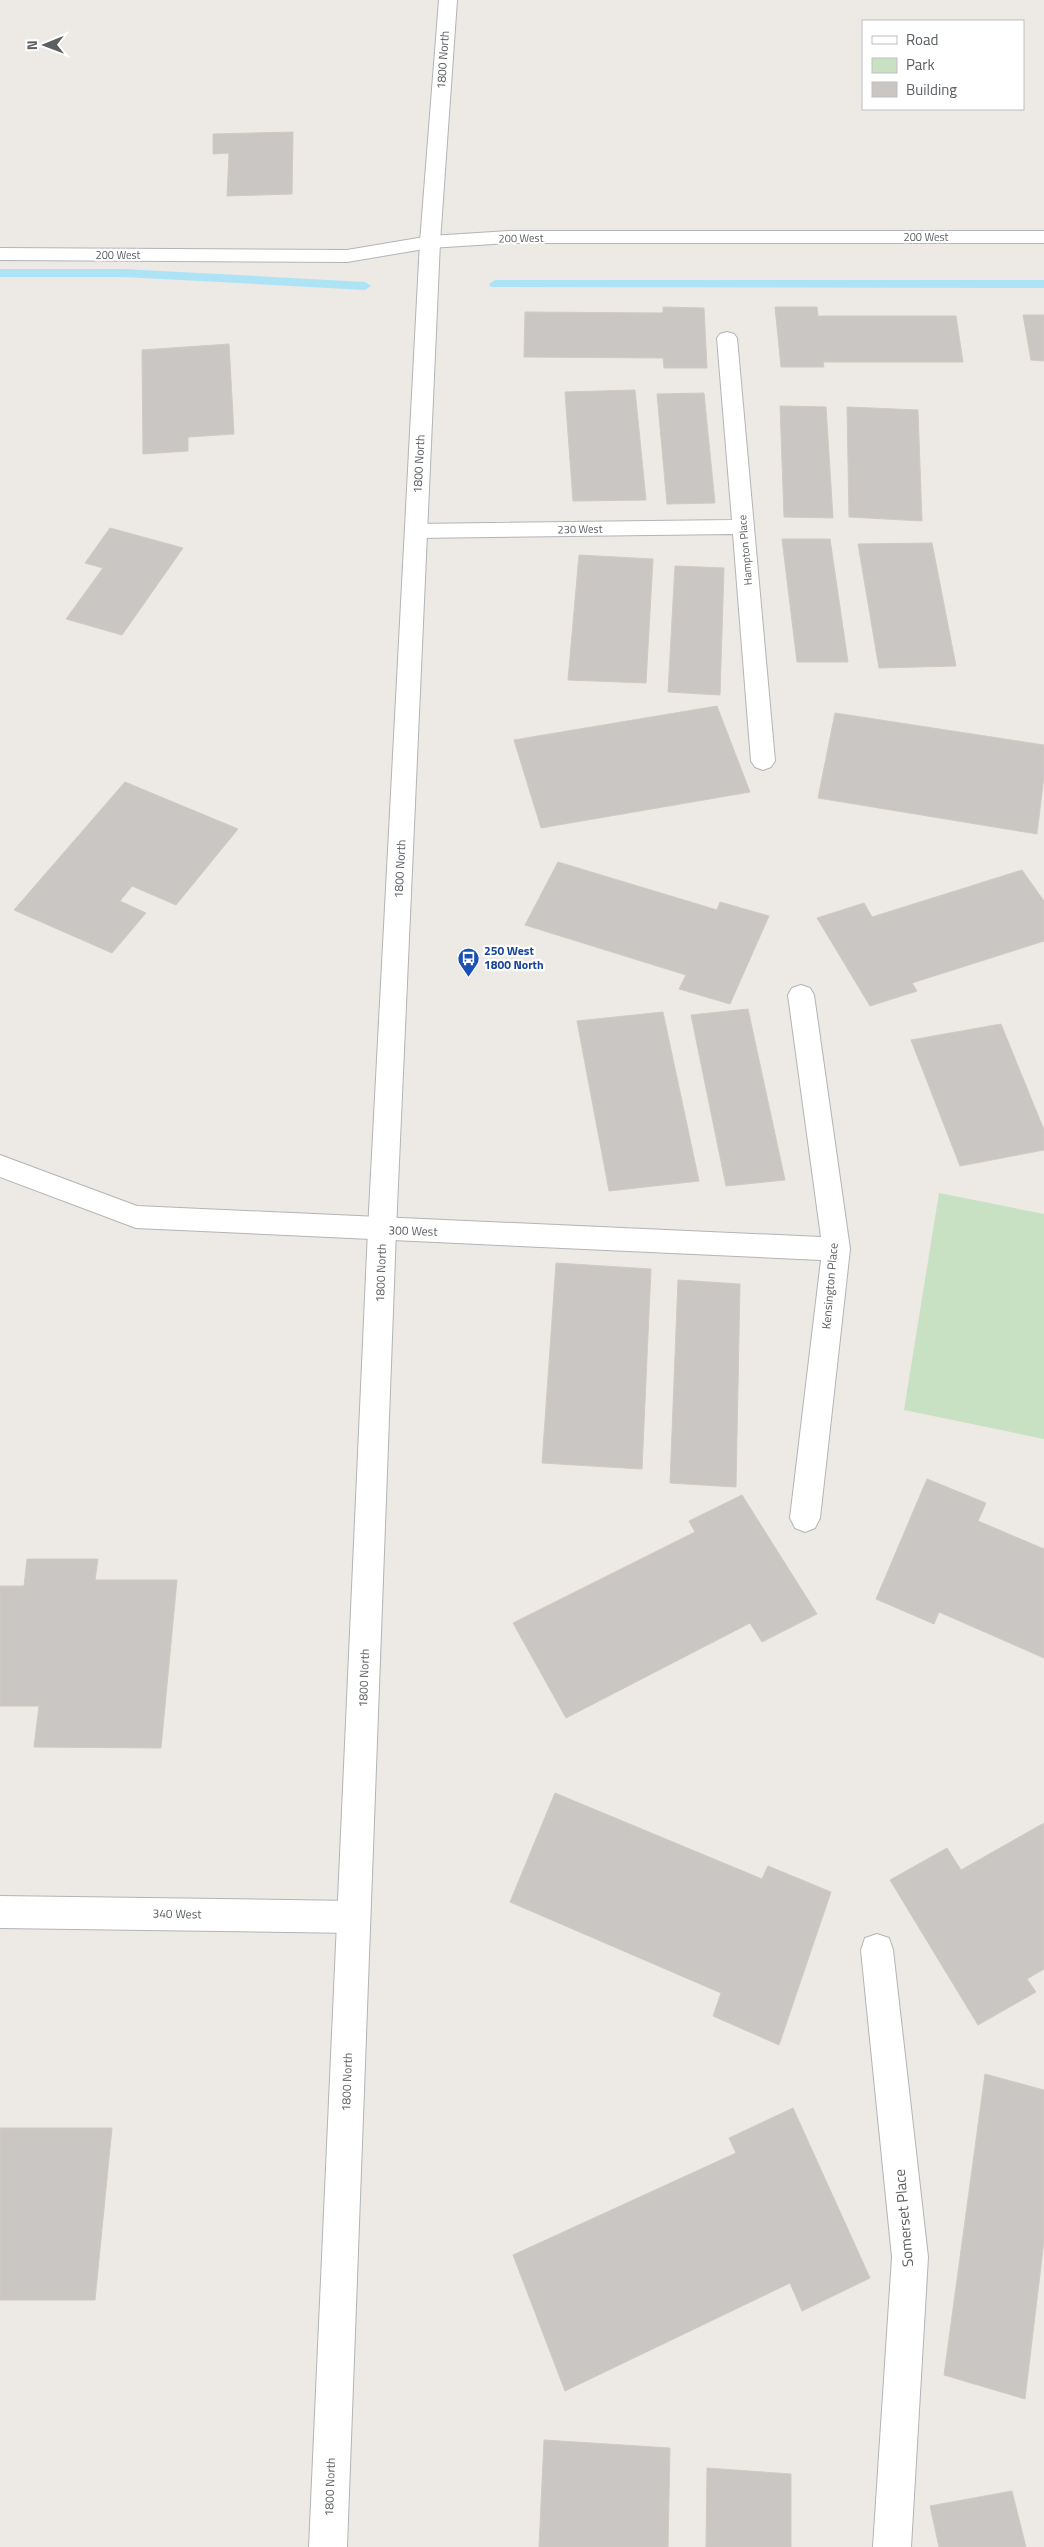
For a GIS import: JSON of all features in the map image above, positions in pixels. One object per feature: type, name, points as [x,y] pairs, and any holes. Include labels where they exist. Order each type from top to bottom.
[{"type":"street","name":"1800 North","points":[[328,2547],[382,1230],[430,242],[448,0]]},
{"type":"street","name":"200 West","points":[[0,254],[347,256],[430,242],[509,237],[1044,236]]},
{"type":"street","name":"Hampton Place","points":[[727,338],[763,761]]},
{"type":"street","name":"230 West","points":[[416,530],[743,527]]},
{"type":"street","name":"Kensington Place","points":[[801,995],[836,1249],[805,1518]]},
{"type":"street","name":"300 West","points":[[0,1166],[136,1217],[382,1230],[836,1249]]},
{"type":"street","name":"340 West","points":[[0,1912],[354,1917]]},
{"type":"street","name":"Somerset Place","points":[[877,1950],[910,2257],[892,2547]]},
{"type":"green space","points":[[939,1193],[1044,1214],[1044,1439],[904,1410]]},
{"type":"building","points":[[293,132],[292,194],[227,196],[229,153],[213,154],[213,134]]},
{"type":"building","points":[[663,307],[704,308],[707,368],[664,368],[663,358],[524,357],[525,312],[663,313]]},
{"type":"building","points":[[775,307],[817,307],[818,316],[956,316],[963,362],[823,362],[824,367],[781,367]]},
{"type":"building","points":[[1023,315],[1044,315],[1044,361],[1031,360]]},
{"type":"building","points":[[229,344],[234,434],[188,437],[188,451],[143,454],[142,350]]},
{"type":"building","points":[[635,390],[646,500],[573,501],[565,392]]},
{"type":"building","points":[[704,393],[715,503],[667,504],[657,394]]},
{"type":"building","points":[[780,406],[826,407],[833,518],[784,517]]},
{"type":"building","points":[[847,407],[918,410],[922,521],[849,517]]},
{"type":"building","points":[[110,528],[183,548],[122,635],[66,619],[103,568],[85,563]]},
{"type":"building","points":[[782,539],[830,539],[848,662],[797,662]]},
{"type":"building","points":[[932,543],[956,666],[879,668],[858,544]]},
{"type":"building","points":[[579,555],[653,559],[646,683],[568,680]]},
{"type":"building","points":[[675,566],[724,568],[720,695],[668,692]]},
{"type":"building","points":[[717,706],[750,792],[541,828],[514,740]]},
{"type":"building","points":[[835,713],[1044,745],[1044,776],[1037,834],[818,798]]},
{"type":"building","points":[[125,782],[238,829],[176,905],[132,886],[120,901],[146,913],[112,953],[14,910]]},
{"type":"building","points":[[558,862],[717,910],[720,902],[769,916],[730,1004],[679,989],[686,975],[525,925]]},
{"type":"building","points":[[1022,870],[1044,901],[1044,941],[912,983],[917,991],[870,1006],[817,918],[864,903],[872,917]]},
{"type":"building","points":[[748,1009],[785,1180],[726,1186],[691,1015]]},
{"type":"building","points":[[663,1012],[699,1181],[609,1191],[577,1021]]},
{"type":"building","points":[[1001,1024],[1044,1130],[1044,1150],[960,1166],[911,1040]]},
{"type":"building","points":[[556,1263],[651,1269],[642,1469],[542,1463]]},
{"type":"building","points":[[678,1280],[740,1284],[736,1487],[670,1483]]},
{"type":"building","points":[[927,1479],[986,1503],[978,1521],[1044,1549],[1044,1658],[939,1612],[934,1624],[876,1599]]},
{"type":"building","points":[[742,1495],[817,1614],[762,1642],[750,1623],[566,1718],[513,1623],[695,1532],[689,1521]]},
{"type":"building","points":[[27,1559],[98,1559],[95,1580],[177,1580],[161,1748],[34,1747],[39,1706],[0,1706],[0,1586],[24,1586]]},
{"type":"building","points":[[555,1793],[762,1879],[768,1866],[831,1892],[779,2045],[713,2016],[721,1993],[510,1902]]},
{"type":"building","points":[[1044,1823],[1044,1969],[1027,1979],[1036,1992],[978,2025],[890,1880],[947,1848],[961,1870]]},
{"type":"building","points":[[985,2074],[1044,2090],[1044,2241],[1025,2399],[944,2375]]},
{"type":"building","points":[[793,2108],[870,2278],[802,2311],[790,2283],[565,2391],[513,2255],[736,2153],[729,2138]]},
{"type":"building","points":[[0,2128],[112,2128],[95,2300],[0,2300]]},
{"type":"building","points":[[544,2440],[670,2448],[668,2547],[539,2547]]},
{"type":"building","points":[[707,2468],[791,2474],[791,2547],[706,2547]]},
{"type":"building","points":[[1012,2491],[1026,2547],[939,2547],[930,2506]]},
{"type":"waterway","points":[[0,273],[124,273],[365,286]]},
{"type":"waterway","points":[[495,284],[1044,284]]},
{"type":"place","name":"250 West 1800 North","points":[[468,977]]}]
